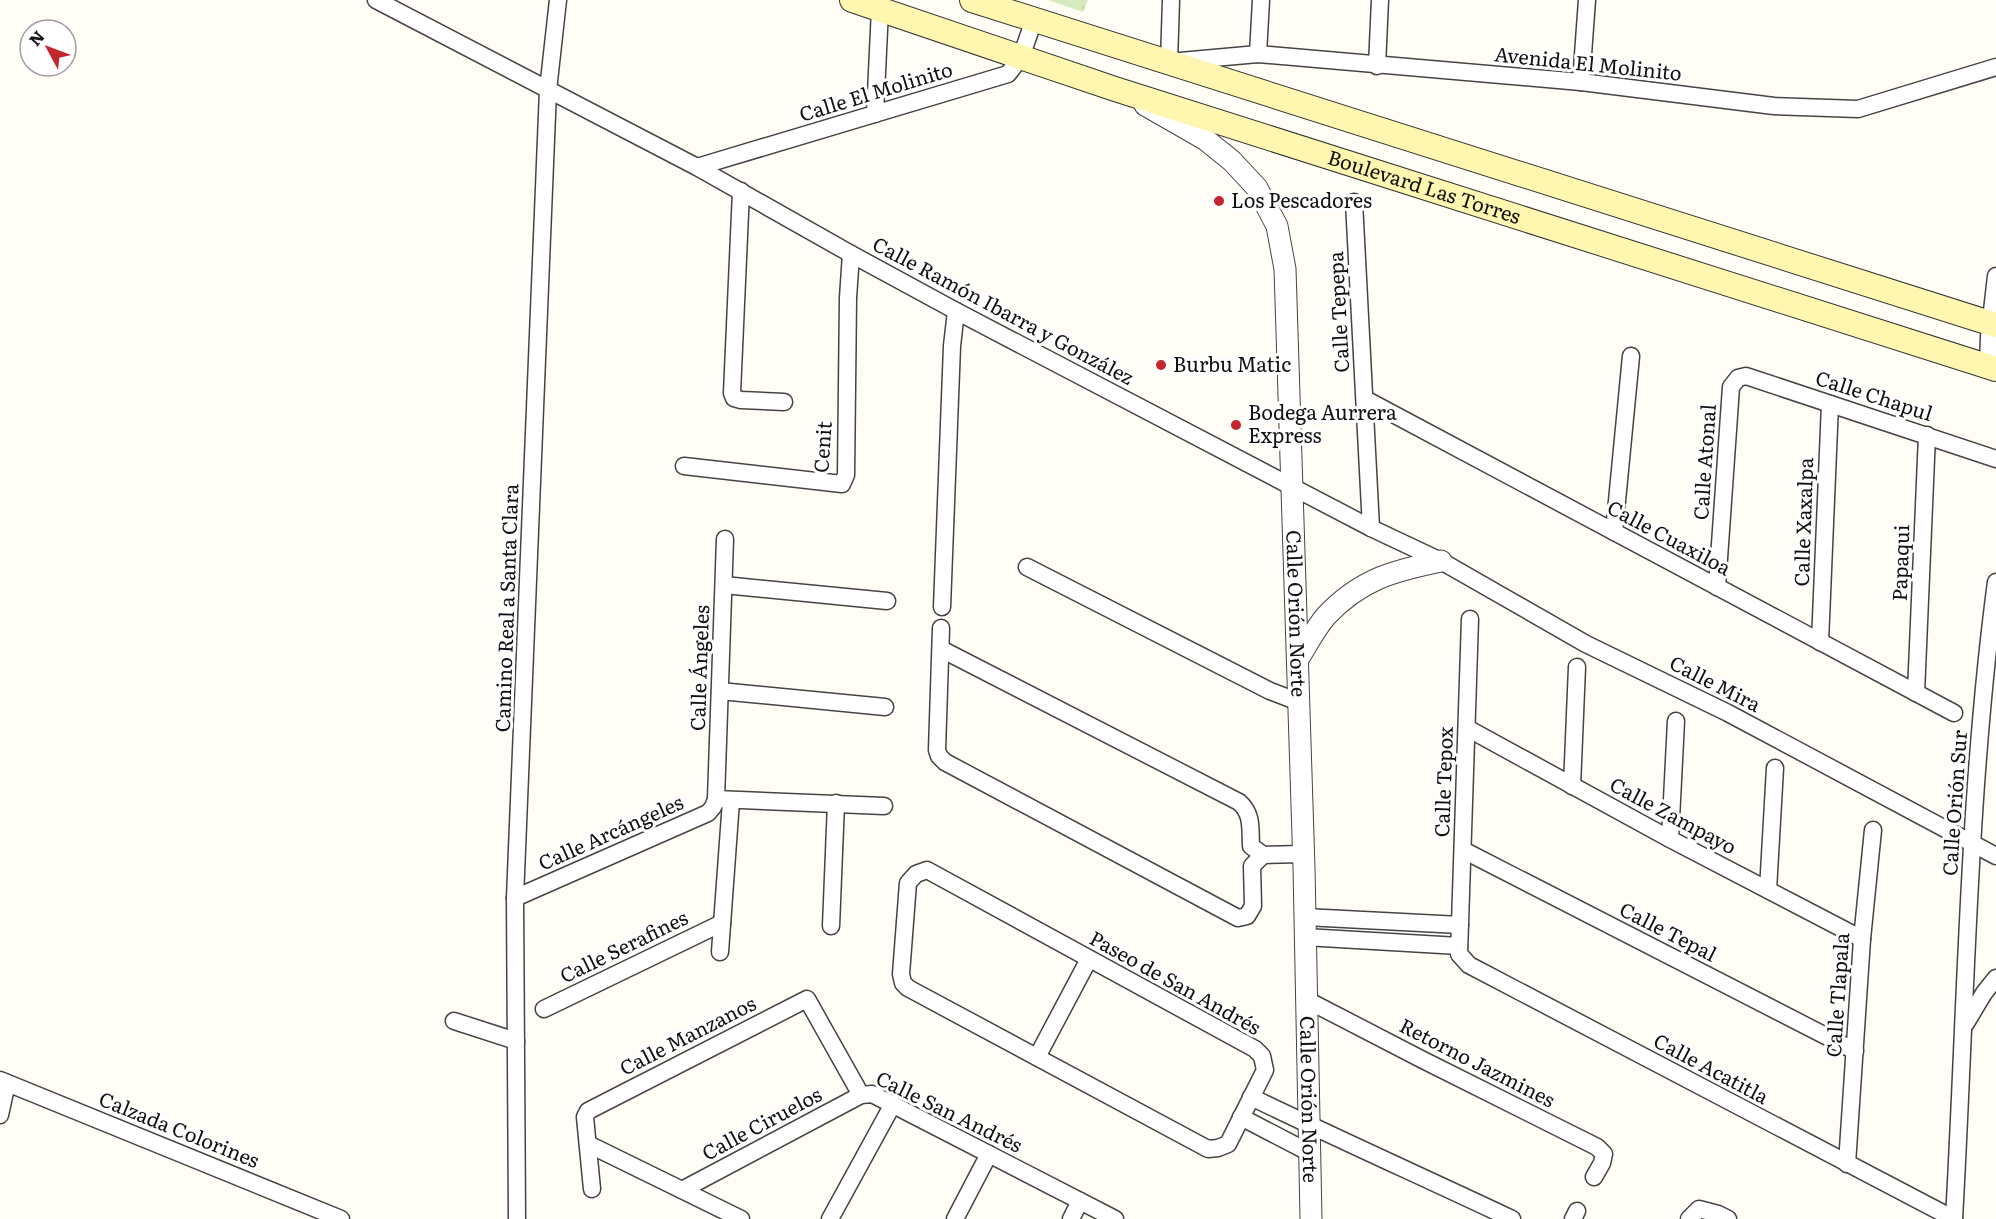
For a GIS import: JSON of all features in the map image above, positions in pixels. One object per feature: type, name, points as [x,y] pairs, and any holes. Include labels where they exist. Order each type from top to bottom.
[{"type":"main road","name":"Boulevard Las Torres","points":[[852,0],[1115,89],[1992,368]]},
{"type":"main road","name":"Boulevard Las Torres","points":[[972,0],[1993,324]]},
{"type":"street","name":"Calle Ramón Ibarra y González","points":[[376,0],[697,167],[956,311],[1371,528],[1441,561]]},
{"type":"street","name":"Camino Real a Santa Clara","points":[[517,1219],[515,898],[548,90],[558,0]]},
{"type":"street","points":[[1169,63],[1171,0]]},
{"type":"street","points":[[1258,54],[1261,0]]},
{"type":"street","points":[[1377,66],[1380,0]]},
{"type":"street","points":[[1581,82],[1587,0]]},
{"type":"street","points":[[875,114],[880,9]]},
{"type":"street","name":"Calle El Molinito","points":[[697,167],[1008,74],[1021,57],[1034,20]]},
{"type":"street","name":"Avenida El Molinito","points":[[1169,63],[1258,54],[1581,82],[1774,106],[1858,109],[1996,66]]},
{"type":"street","name":"Calle Orión Norte","points":[[1115,89],[1206,140],[1232,161],[1257,188],[1277,226],[1285,269],[1298,659],[1311,1219]]},
{"type":"street","points":[[741,191],[732,393],[734,398],[741,400],[784,402]]},
{"type":"street","name":"Calle Tepepa","points":[[1354,202],[1371,528]]},
{"type":"street","name":"Cenit","points":[[684,466],[842,484],[846,475],[850,254]]},
{"type":"street","points":[[1992,368],[1996,276]]},
{"type":"street","points":[[942,607],[952,345],[956,311]]},
{"type":"street","points":[[1614,532],[1631,356]]},
{"type":"street","name":"Calle Chapul","points":[[1738,378],[1746,376],[1996,459]]},
{"type":"street","name":"Calle Atonal","points":[[1717,587],[1731,387],[1738,378]]},
{"type":"street","name":"Calle Cuaxiloa","points":[[1365,399],[1954,713]]},
{"type":"street","name":"Calle Xaxalpa","points":[[1820,642],[1830,404]]},
{"type":"street","name":"Papaqui","points":[[1916,693],[1927,435]]},
{"type":"street","name":"Calle Ángeles","points":[[720,952],[723,800],[720,691],[725,539]]},
{"type":"street","points":[[1298,659],[1325,617],[1357,588],[1395,571],[1441,561]]},
{"type":"street","name":"Calle Mira","points":[[1441,561],[1586,644],[1728,713],[1996,856]]},
{"type":"street","points":[[1027,567],[1270,691],[1299,702]]},
{"type":"street","name":"Calle Orión Sur","points":[[1954,1219],[1971,844],[1990,624],[1996,582]]},
{"type":"street","points":[[724,585],[887,601]]},
{"type":"street","name":"Calle Tepox","points":[[1459,946],[1470,619]]},
{"type":"street","points":[[940,649],[1239,802],[1246,808],[1250,818],[1255,856],[1254,906],[1247,916],[1238,918],[945,762],[937,750],[940,649],[941,628]]},
{"type":"street","points":[[1572,786],[1577,667]]},
{"type":"street","points":[[720,691],[885,707]]},
{"type":"street","points":[[1670,839],[1676,722]]},
{"type":"street","name":"Calle Zampayo","points":[[1467,728],[1670,839],[1862,939]]},
{"type":"street","points":[[1768,890],[1774,768]]},
{"type":"street","points":[[723,800],[884,806]]},
{"type":"street","name":"Calle Arcángeles","points":[[515,898],[708,813],[723,800]]},
{"type":"street","points":[[831,926],[836,803]]},
{"type":"street","name":"Calle Tlapala","points":[[1848,1164],[1862,939],[1873,830]]},
{"type":"street","name":"Calle Tepal","points":[[1462,850],[1855,1051]]},
{"type":"street","points":[[1255,856],[1303,854]]},
{"type":"street","name":"Paseo de San Andrés","points":[[927,870],[1089,959],[1255,1049],[1262,1056],[1265,1070],[1228,1143],[1218,1148],[1208,1149],[908,988],[903,983],[902,974],[908,883],[916,874],[927,870]]},
{"type":"street","name":"Calle Serafines","points":[[544,1009],[722,923]]},
{"type":"street","points":[[1305,927],[1460,925]]},
{"type":"street","points":[[1305,927],[1459,946]]},
{"type":"street","name":"Calle Acatitla","points":[[1459,946],[1459,954],[1469,965],[1954,1219]]},
{"type":"street","points":[[1036,1057],[1089,959]]},
{"type":"street","name":"Calle Orión Sur","points":[[1964,1027],[1984,993],[1996,978]]},
{"type":"street","name":"Calle San Andrés","points":[[807,999],[861,1095],[872,1094],[893,1104],[1115,1219]]},
{"type":"street","name":"Calle Manzanos","points":[[588,1144],[585,1118],[588,1111],[807,999]]},
{"type":"street","name":"Retorno Jazmines","points":[[1307,1000],[1597,1146],[1604,1154],[1594,1177]]},
{"type":"street","points":[[454,1021],[516,1041]]},
{"type":"street","points":[[0,1115],[4,1082]]},
{"type":"street","name":"Calzada Colorines","points":[[4,1082],[341,1219]]},
{"type":"street","name":"Calle Ciruelos","points":[[682,1190],[861,1095]]},
{"type":"street","points":[[1251,1097],[1512,1219]]},
{"type":"street","points":[[830,1219],[893,1104]]},
{"type":"street","points":[[1241,1117],[1310,1153]]},
{"type":"street","points":[[588,1144],[741,1219]]},
{"type":"street","points":[[588,1144],[592,1189]]},
{"type":"street","points":[[955,1219],[989,1154]]},
{"type":"street","points":[[1071,1219],[1080,1201]]},
{"type":"street","points":[[1689,1219],[1700,1209],[1728,1219]]},
{"type":"green space","points":[[1048,0],[1088,0],[1083,12]]},
{"type":"place","name":"Los Pescadores","points":[[1219,201]]},
{"type":"place","name":"Burbu Matic","points":[[1161,365]]},
{"type":"place","name":"Bodega Aurrera Express","points":[[1236,425]]}]
